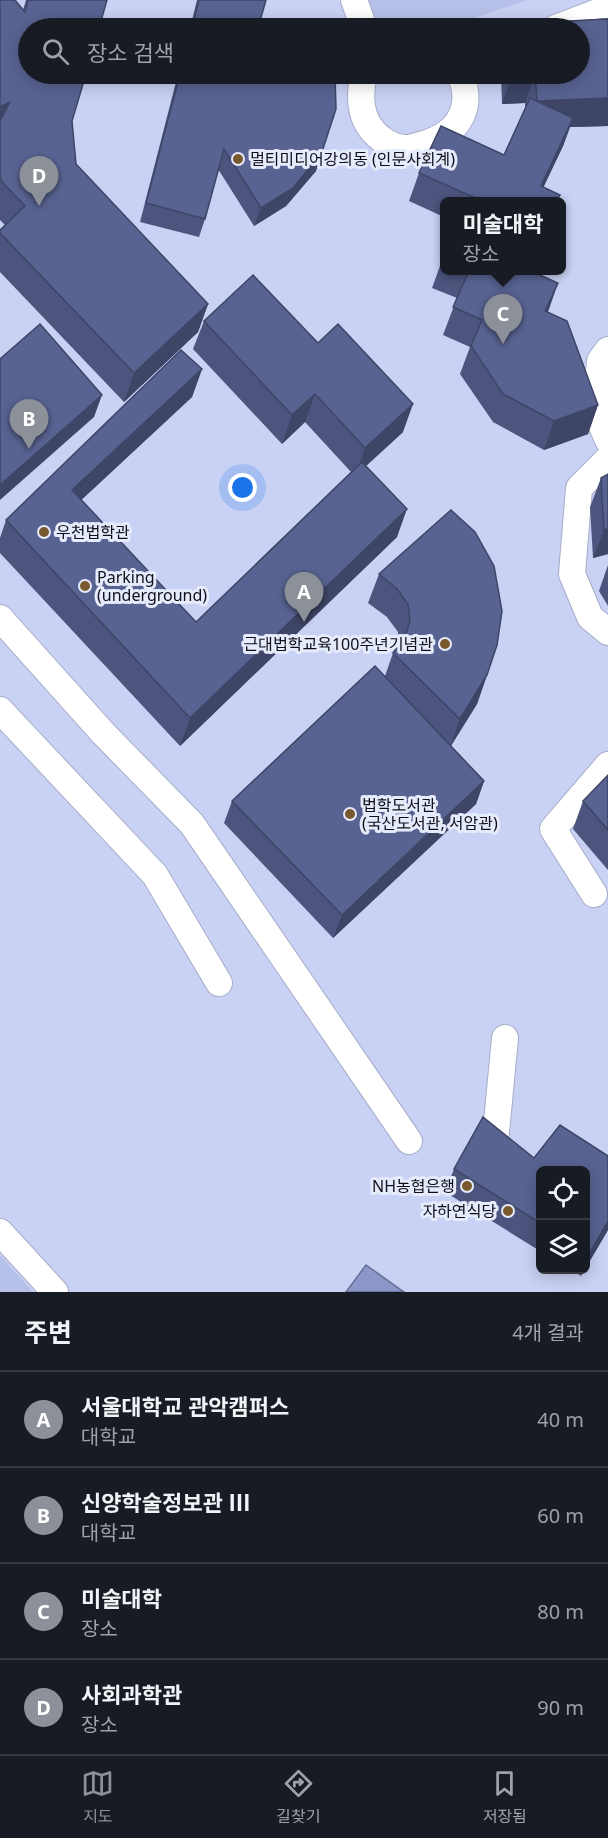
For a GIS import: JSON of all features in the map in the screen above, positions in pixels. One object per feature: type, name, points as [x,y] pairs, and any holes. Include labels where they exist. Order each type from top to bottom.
[{"type":"street","points":[[354,0],[360,18]]},
{"type":"street","points":[[582,18],[608,8]]},
{"type":"street","points":[[362,84],[362,109],[366,123],[375,134],[389,144],[404,148],[434,141],[459,122],[465,108],[466,94],[463,84]]},
{"type":"street","points":[[608,350],[600,361],[595,410],[608,440]]},
{"type":"street","points":[[608,459],[579,488],[572,574],[590,617],[608,632]]},
{"type":"street","points":[[0,618],[103,733],[192,824],[409,1142]]},
{"type":"street","points":[[0,710],[155,875],[219,983]]},
{"type":"street","points":[[594,894],[553,829],[608,765]]},
{"type":"street","points":[[496,1132],[505,1038]]},
{"type":"street","points":[[0,1232],[55,1292]]},
{"type":"shaded area","points":[[0,0],[608,0],[608,1292],[0,1292]]},
{"type":"shaded area","points":[[363,0],[527,0],[474,18],[371,18]]},
{"type":"shaded area","points":[[0,1255],[33,1292],[0,1292]]},
{"type":"shaded area","points":[[366,1265],[404,1292],[346,1292]]},
{"type":"building","points":[[0,0],[15,0],[25,12],[28,0],[107,0],[102,18],[18,18],[18,84],[83,84],[72,121],[76,164],[208,304],[134,373],[0,233],[0,230],[25,206],[2,182],[0,176],[0,121],[10,102],[0,107]]},
{"type":"building","points":[[199,0],[266,0],[261,18],[194,18]]},
{"type":"building","points":[[608,19],[608,98],[537,101],[536,84],[590,84],[590,20]]},
{"type":"building","name":"멀티미디어강의동 (인문사회계)","points":[[177,84],[335,84],[336,109],[322,152],[293,188],[261,208],[224,149],[205,219],[146,203]]},
{"type":"building","points":[[530,98],[573,118],[541,186],[560,195],[559,197],[473,197],[419,173],[441,126],[504,155]]},
{"type":"building","points":[[253,275],[318,343],[338,324],[413,404],[365,448],[315,394],[292,415],[204,321]]},
{"type":"building","points":[[467,275],[540,275],[558,283],[545,311],[567,321],[598,405],[554,421],[503,394],[471,346],[482,320],[453,307]]},
{"type":"building","points":[[40,324],[102,395],[0,485],[0,359]]},
{"type":"building","points":[[181,350],[202,369],[72,490],[196,622],[362,462],[407,509],[190,718],[6,520]]},
{"type":"building","points":[[608,474],[608,529],[604,530],[601,478]]},
{"type":"building","name":"근대법학교육100주년기념관","points":[[451,510],[475,532],[494,566],[502,611],[497,645],[487,675],[460,719],[393,653],[406,635],[410,620],[408,604],[397,589],[379,574]]},
{"type":"building","name":"법학도서관 (국산도서관, 서암관)","points":[[375,666],[484,781],[342,915],[232,801]]},
{"type":"building","points":[[608,775],[608,830],[583,801]]},
{"type":"building","points":[[483,1117],[534,1158],[560,1125],[608,1156],[608,1221],[590,1252],[590,1166],[536,1166],[536,1220],[454,1169]]},
{"type":"place","name":"멀티미디어강의동 (인문사회계)","points":[[238,159]]},
{"type":"place","name":"사회과학관","points":[[39,206]]},
{"type":"place","name":"미술대학","points":[[503,344]]},
{"type":"place","name":"신양학술정보관 Ⅲ","points":[[29,449]]},
{"type":"place","name":"우천법학관","points":[[44,532]]},
{"type":"place","name":"Parking (underground)","points":[[85,586]]},
{"type":"place","name":"서울대학교 관악캠퍼스","points":[[304,622]]},
{"type":"place","name":"근대법학교육100주년기념관","points":[[445,644]]},
{"type":"place","name":"법학도서관 (국산도서관, 서암관)","points":[[350,814]]},
{"type":"place","name":"NH농협은행","points":[[467,1186]]},
{"type":"place","name":"자하연식당","points":[[508,1211]]}]
